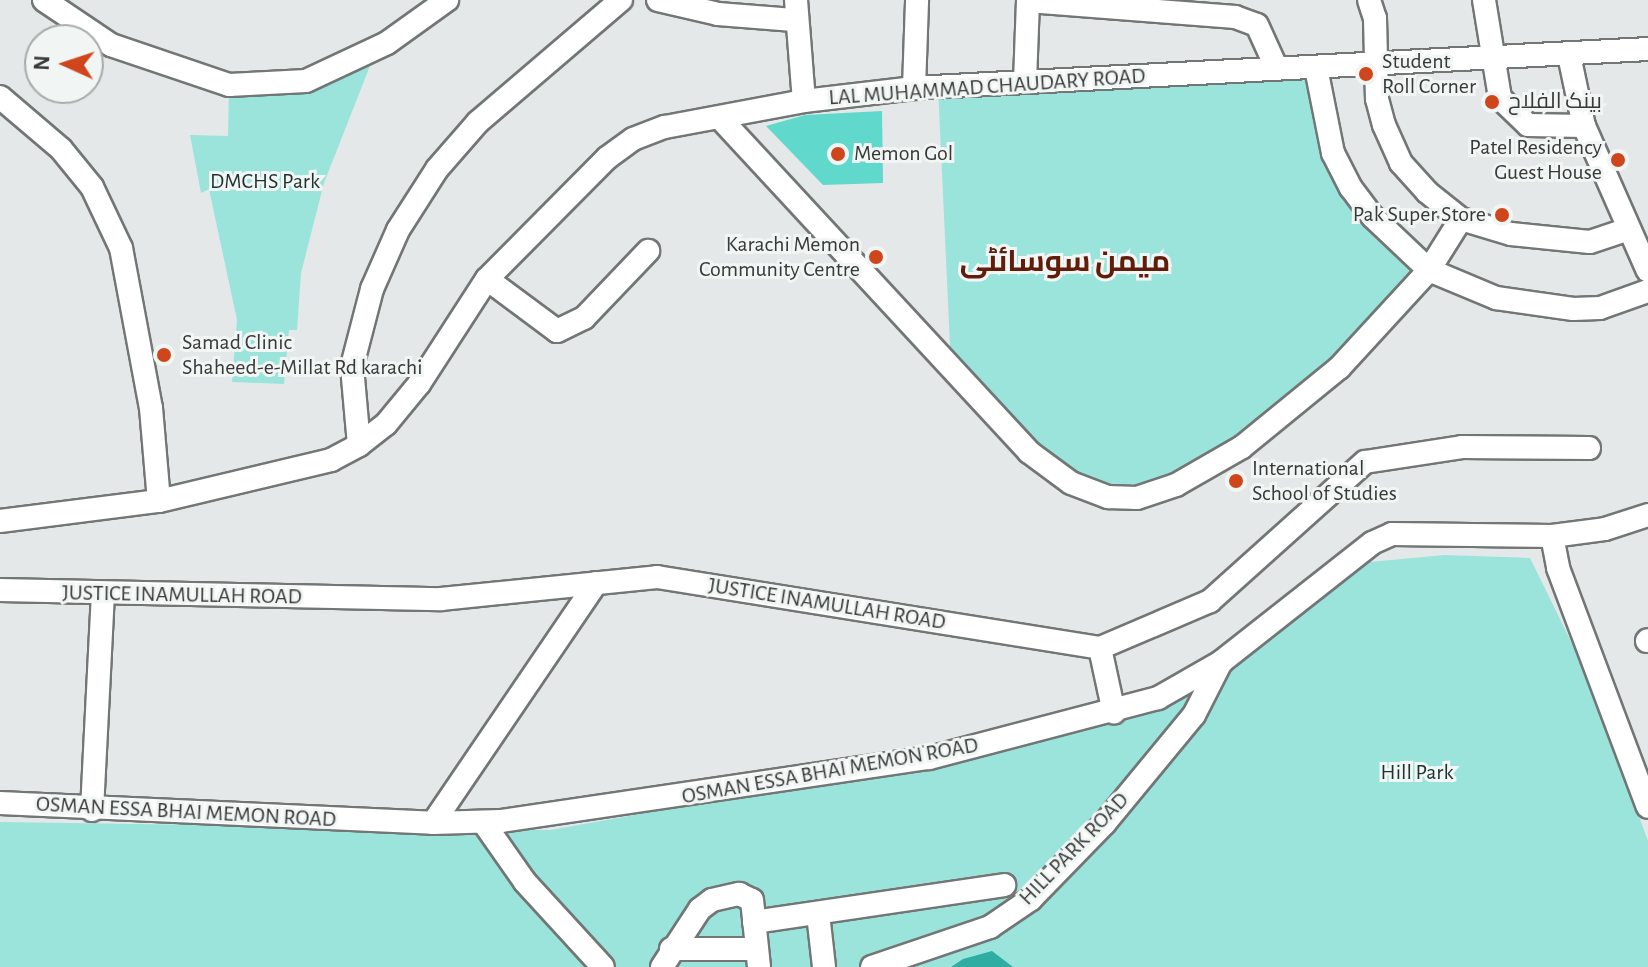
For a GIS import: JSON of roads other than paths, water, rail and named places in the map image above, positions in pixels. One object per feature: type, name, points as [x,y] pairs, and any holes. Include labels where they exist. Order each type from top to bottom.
[{"type":"street","points":[[44,0],[111,45],[229,85],[306,81],[387,43],[447,0]]},
{"type":"street","points":[[359,445],[352,366],[372,289],[398,230],[437,169],[478,122],[621,0]]},
{"type":"street","points":[[658,0],[718,14],[795,10],[804,101]]},
{"type":"street","points":[[914,88],[917,0]]},
{"type":"street","points":[[1025,82],[1028,0],[1235,17],[1257,25],[1277,69]]},
{"type":"street","points":[[1369,0],[1375,18],[1377,99],[1401,163],[1461,219],[1551,240],[1590,242],[1629,229]]},
{"type":"street","points":[[1484,0],[1490,60],[1500,98],[1516,117],[1544,129],[1584,126]]},
{"type":"street","name":"LAL MUHAMMAD CHAUDARY ROAD","points":[[0,521],[159,501],[331,460],[359,445],[386,424],[419,384],[487,279],[607,158],[633,139],[665,127],[804,101],[914,88],[1277,69],[1376,67],[1648,49]]},
{"type":"street","points":[[1569,55],[1584,126],[1648,271]]},
{"type":"street","points":[[1316,68],[1333,153],[1351,188],[1373,217],[1429,270],[1496,298],[1573,309],[1600,308],[1648,291]]},
{"type":"street","points":[[0,97],[61,149],[92,187],[121,248],[151,408],[159,501]]},
{"type":"street","points":[[720,118],[1029,452],[1071,483],[1108,497],[1137,498],[1176,485],[1242,447],[1339,368],[1429,270],[1461,219]]},
{"type":"street","points":[[487,279],[557,331],[584,318],[648,251]]},
{"type":"street","points":[[1114,713],[1100,648],[1210,601],[1365,462],[1462,447],[1589,448]]},
{"type":"street","name":"OSMAN ESSA BHAI MEMON ROAD","points":[[0,803],[92,810],[433,823],[483,822],[567,815],[929,758],[1114,713],[1158,698],[1221,662],[1372,543],[1392,534],[1552,536],[1605,529],[1648,515]]},
{"type":"street","points":[[1552,536],[1558,568],[1648,807]]},
{"type":"street","name":"JUSTICE INAMULLAH ROAD","points":[[0,590],[103,596],[441,599],[657,577],[1100,648]]},
{"type":"street","points":[[433,823],[596,583]]},
{"type":"street","points":[[92,810],[103,596]]},
{"type":"street","name":"HILL PARK ROAD","points":[[872,967],[990,927],[1031,899],[1104,824],[1194,715],[1221,662]]},
{"type":"street","points":[[483,822],[525,882],[603,967]]},
{"type":"street","points":[[754,922],[1004,885]]},
{"type":"street","points":[[747,895],[758,958],[666,958],[700,909],[725,896],[747,895]]},
{"type":"street","points":[[818,914],[824,967]]},
{"type":"place","name":"Student Roll Corner","points":[[1366,74]]},
{"type":"place","name":"بینک الفلاح","points":[[1492,102]]},
{"type":"place","name":"Memon Gol","points":[[838,154]]},
{"type":"place","name":"Patel Residency Guest House","points":[[1618,160]]},
{"type":"place","name":"Pak Super Store","points":[[1502,215]]},
{"type":"place","name":"Karachi Memon Community Centre","points":[[876,257]]},
{"type":"place","name":"Samad Clinic Shaheed-e-Millat Rd karachi","points":[[164,355]]},
{"type":"place","name":"International School of Studies","points":[[1236,481]]},
{"type":"district","name":"میمن سوسائٹی","points":[[1065,262]]},
{"type":"park label","name":"DMCHS Park","points":[[265,182]]},
{"type":"park label","name":"Hill Park","points":[[1417,773]]}]
